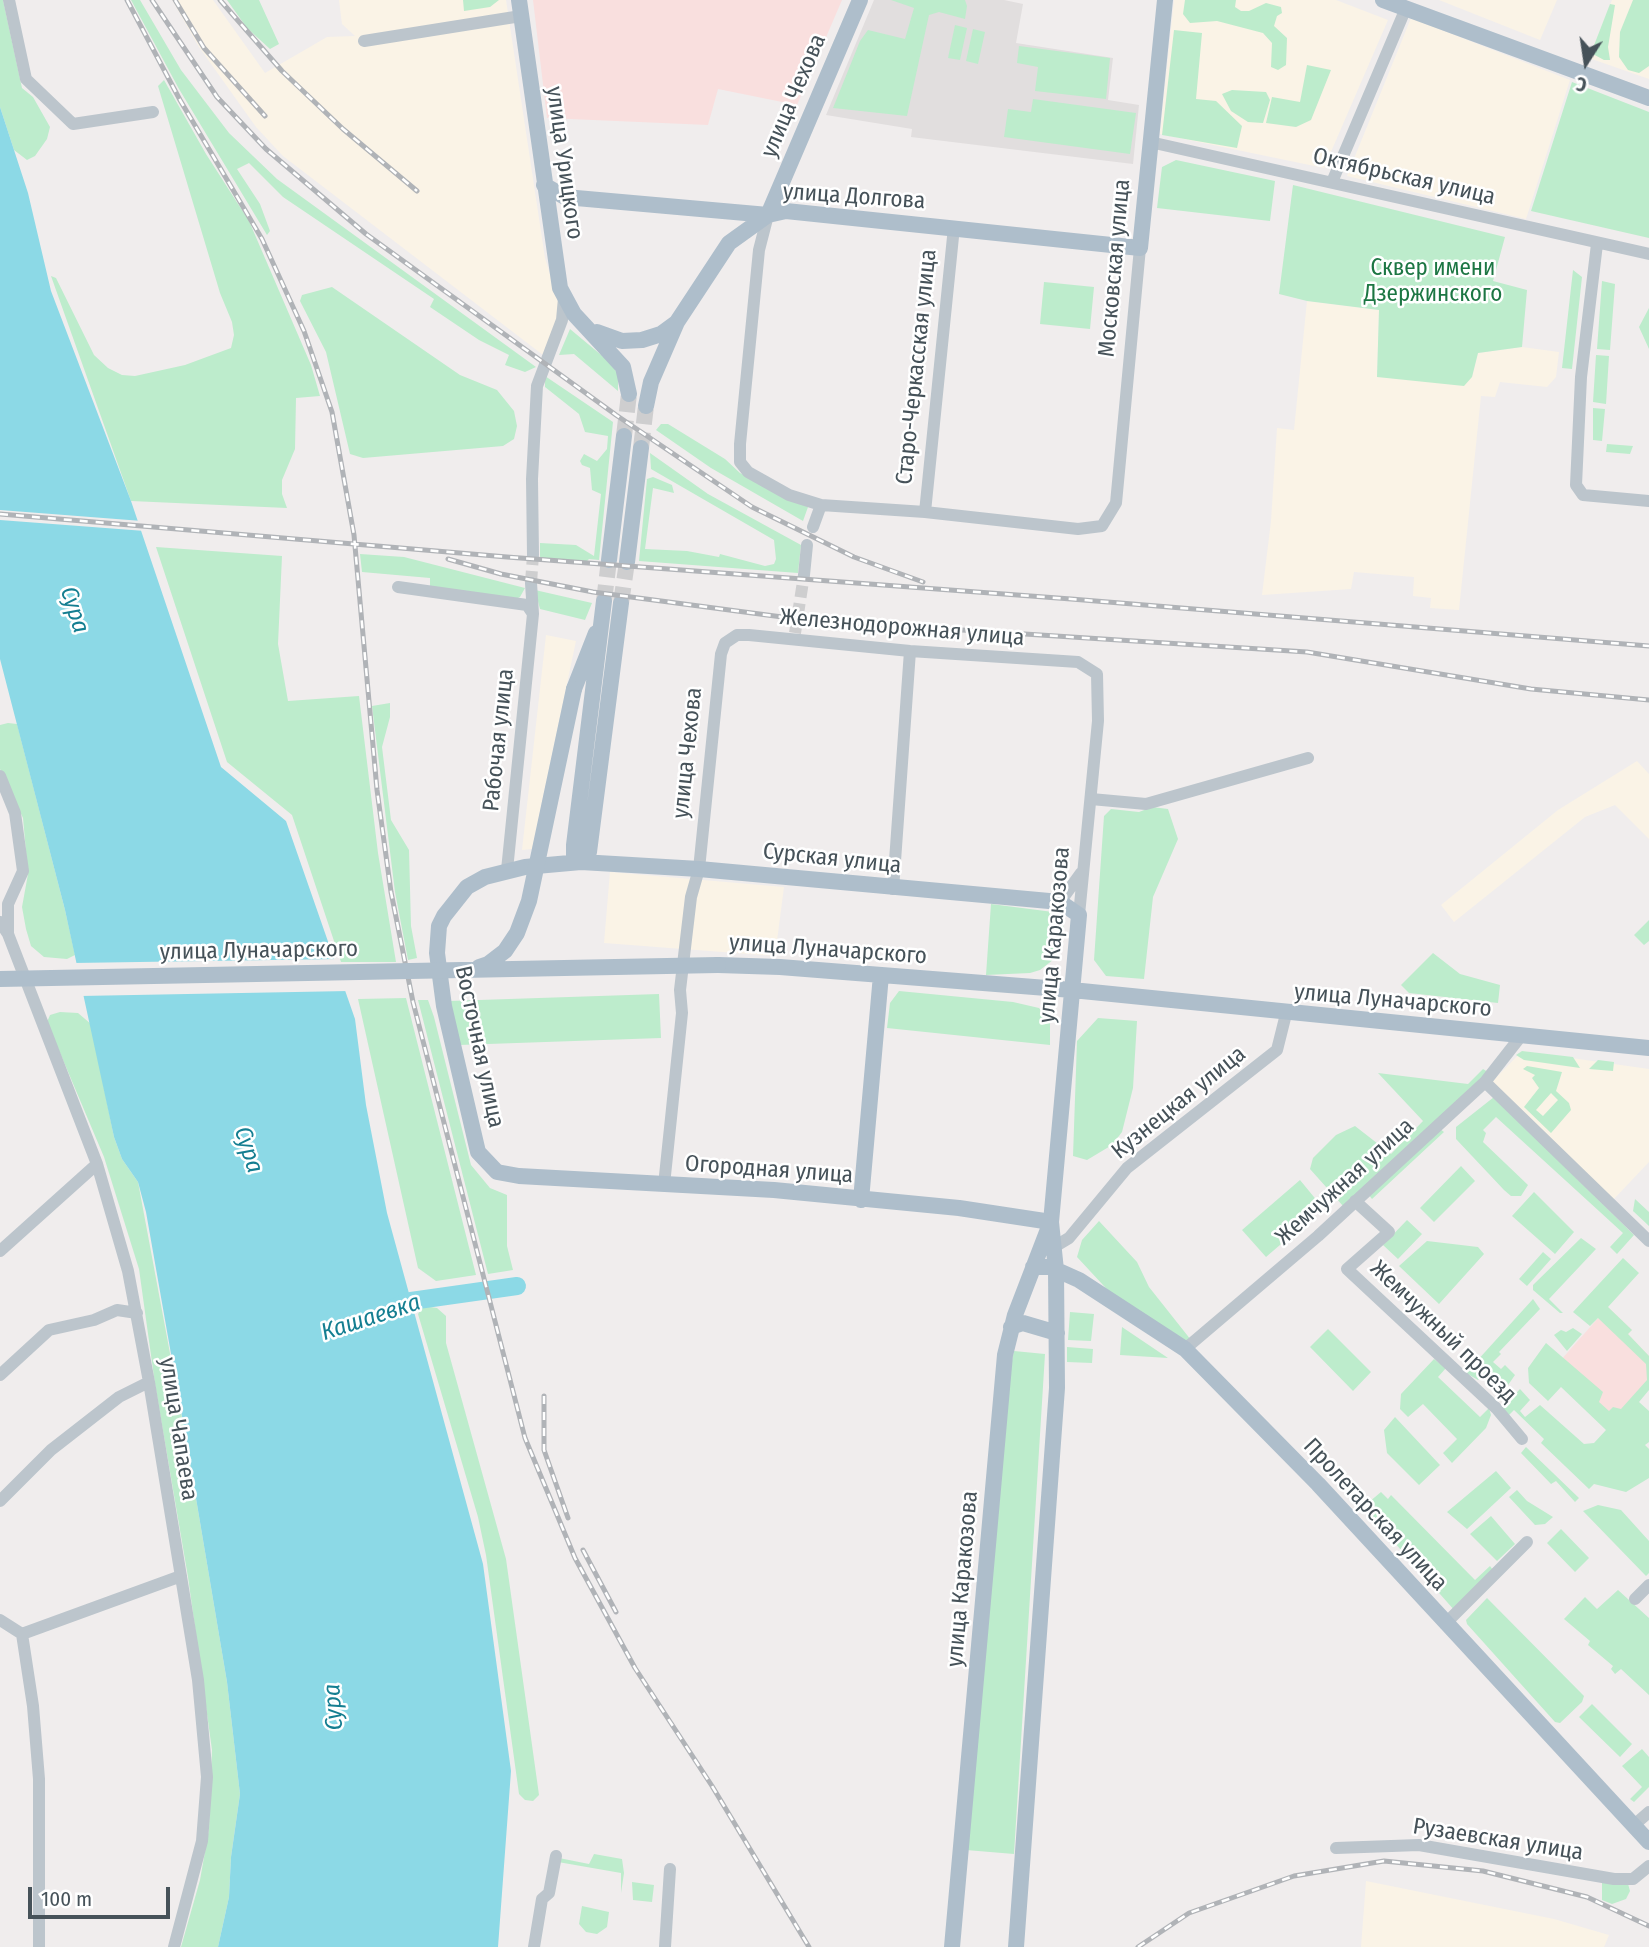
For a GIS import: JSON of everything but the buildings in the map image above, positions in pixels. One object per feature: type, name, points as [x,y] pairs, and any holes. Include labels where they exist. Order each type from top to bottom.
[{"type":"main road","name":"улица Чехова","points":[[768,215],[860,0]]},
{"type":"main road","name":"Московская улица","points":[[1140,248],[1165,0]]},
{"type":"main road","points":[[1384,0],[1408,4],[1649,98]]},
{"type":"main road","name":"улица Урицкого","points":[[520,8],[548,215],[564,298],[586,325]]},
{"type":"main road","name":"улица Долгова","points":[[544,185],[565,197],[768,215],[786,211],[1140,248]]},
{"type":"main road","points":[[548,215],[553,203],[565,197]]},
{"type":"main road","points":[[712,210],[727,222],[733,240]]},
{"type":"main road","points":[[646,406],[652,382],[677,322],[733,240],[768,215]]},
{"type":"main road","points":[[586,325],[603,335],[632,341],[661,334],[677,322]]},
{"type":"main road","points":[[586,325],[623,367],[629,394]]},
{"type":"main road","points":[[609,559],[624,436]]},
{"type":"main road","points":[[626,562],[641,448]]},
{"type":"main road","points":[[604,601],[574,845],[574,855],[581,862],[589,852],[621,603]]},
{"type":"main road","points":[[467,970],[488,964],[505,951],[517,933],[529,901],[574,689],[588,648],[601,621]]},
{"type":"main road","points":[[592,832],[601,852],[614,862]]},
{"type":"main road","points":[[559,864],[569,856],[574,845]]},
{"type":"main road","name":"Восточная улица","points":[[487,1163],[478,1152],[444,1006],[437,953],[439,926],[457,897],[467,887],[485,877],[508,870],[559,864],[614,862]]},
{"type":"main road","name":"Сурская улица","points":[[614,862],[1060,902],[1079,915]]},
{"type":"main road","name":"улица Каракозова","points":[[1016,1947],[1057,1388],[1056,1270],[1051,1222],[1079,915]]},
{"type":"main road","name":"улица Луначарского","points":[[0,979],[719,965],[1072,990],[1286,1014],[1649,1048]]},
{"type":"main road","points":[[861,1200],[881,975]]},
{"type":"main road","name":"Огородная улица","points":[[487,1163],[498,1172],[519,1177],[774,1190],[960,1209],[1051,1222]]},
{"type":"main road","name":"улица Каракозова","points":[[952,1947],[1000,1396],[1011,1327],[1051,1222]]},
{"type":"main road","name":"Пролетарская улица","points":[[1033,1267],[1044,1265],[1079,1280],[1185,1349],[1318,1484],[1649,1842]]},
{"type":"main road","points":[[1011,1327],[1035,1325],[1057,1333]]},
{"type":"street","points":[[9,0],[26,79],[73,124],[153,112]]},
{"type":"street","points":[[1332,182],[1408,4]]},
{"type":"street","points":[[363,41],[520,8]]},
{"type":"street","name":"Октябрьская улица","points":[[1150,142],[1649,254]]},
{"type":"street","name":"улица Чехова","points":[[768,215],[760,250],[740,462],[748,472],[789,495],[821,505]]},
{"type":"street","name":"Старо-Черкасская улица","points":[[925,512],[954,227]]},
{"type":"street","points":[[733,240],[755,241],[760,250]]},
{"type":"street","points":[[1597,244],[1581,377],[1576,485],[1583,495],[1649,500]]},
{"type":"street","name":"Московская улица","points":[[925,512],[1091,529],[1102,526],[1116,503],[1140,248]]},
{"type":"street","points":[[533,555],[532,479],[538,376],[562,320],[564,298]]},
{"type":"street","points":[[813,527],[821,505],[925,512]]},
{"type":"street","points":[[804,575],[807,545]]},
{"type":"street","name":"Рабочая улица","points":[[508,870],[533,614],[531,583]]},
{"type":"street","points":[[398,587],[527,606],[533,614]]},
{"type":"street","name":"Железнодорожная улица","points":[[725,643],[737,635],[794,637],[910,651],[1078,662]]},
{"type":"street","name":"улица Чехова","points":[[664,1185],[682,1013],[682,964],[691,897],[699,869],[721,654],[725,643]]},
{"type":"street","points":[[893,888],[910,651]]},
{"type":"street","name":"улица Каракозова","points":[[1078,662],[1097,674],[1099,685],[1079,915]]},
{"type":"street","points":[[1091,799],[1146,804],[1308,758]]},
{"type":"street","points":[[0,776],[15,814],[23,871],[8,904],[8,934]]},
{"type":"street","points":[[1060,902],[1082,869]]},
{"type":"street","points":[[0,922],[8,934]]},
{"type":"street","name":"улица Чапаева","points":[[8,934],[97,1164],[137,1313],[181,1576],[201,1707],[206,1808],[195,1876],[174,1947]]},
{"type":"street","name":"Кузнецкая улица","points":[[1054,1247],[1069,1238],[1127,1168],[1277,1050],[1286,1014]]},
{"type":"street","name":"Жемчужная улица","points":[[1185,1349],[1318,1236],[1485,1082],[1521,1036]]},
{"type":"street","points":[[1485,1082],[1649,1241]]},
{"type":"street","points":[[0,1251],[97,1164]]},
{"type":"street","name":"Жемчужный проезд","points":[[1355,1201],[1389,1233],[1347,1269],[1496,1408],[1522,1439]]},
{"type":"street","points":[[0,1375],[49,1330],[94,1320],[117,1310],[137,1313]]},
{"type":"street","points":[[0,1501],[51,1450],[120,1397],[149,1382]]},
{"type":"street","points":[[1445,1624],[1527,1542]]},
{"type":"street","points":[[22,1634],[181,1576]]},
{"type":"street","points":[[1635,1599],[1649,1585]]},
{"type":"street","points":[[0,1620],[22,1634],[33,1706],[39,1779],[39,1947]]},
{"type":"street","points":[[1633,1826],[1649,1812]]},
{"type":"street","name":"Рузаевская улица","points":[[1336,1848],[1419,1845],[1614,1879],[1633,1879],[1649,1866]]},
{"type":"street","points":[[534,1947],[542,1899],[549,1893],[556,1856]]},
{"type":"street","points":[[665,1947],[670,1869]]},
{"type":"shaded area","points":[[172,0],[213,0],[265,73],[327,37],[355,36],[342,24],[339,0],[506,0],[545,258],[558,301],[558,316],[543,355],[283,156],[256,127],[199,47]]},
{"type":"shaded area","points":[[533,0],[842,0],[797,105],[718,89],[708,125],[547,118]]},
{"type":"shaded area","points":[[874,0],[1004,0],[1023,4],[1016,43],[1113,58],[1108,100],[1139,105],[1133,164],[911,137],[912,129],[826,115]]},
{"type":"shaded area","points":[[1174,0],[1336,0],[1388,20],[1324,168],[1160,134]]},
{"type":"shaded area","points":[[1439,0],[1557,0],[1540,40]]},
{"type":"shaded area","points":[[1612,0],[1649,0],[1649,79],[1589,58]]},
{"type":"shaded area","points":[[1411,18],[1570,80],[1526,219],[1347,176]]},
{"type":"shaded area","points":[[1307,301],[1379,310],[1377,377],[1472,377],[1478,353],[1522,347],[1559,352],[1556,377],[1547,387],[1500,382],[1495,397],[1481,396],[1459,610],[1430,608],[1431,598],[1413,596],[1414,577],[1354,572],[1351,589],[1262,595],[1271,521],[1277,428],[1294,430]]},
{"type":"shaded area","points":[[546,635],[576,641],[532,849],[522,850]]},
{"type":"shaded area","points":[[1637,761],[1649,774],[1649,839],[1615,805],[1585,817],[1454,922],[1441,905],[1558,810]]},
{"type":"shaded area","points":[[610,872],[784,887],[775,956],[604,943]]},
{"type":"shaded area","points":[[1522,1051],[1649,1069],[1649,1162],[1613,1200],[1492,1082]]},
{"type":"shaded area","points":[[1608,1307],[1632,1330],[1628,1334],[1649,1356],[1649,1380],[1632,1399],[1635,1442],[1552,1370]]},
{"type":"shaded area","points":[[1366,1881],[1554,1919],[1609,1935],[1604,1947],[1361,1947]]},
{"type":"green space","points":[[0,0],[3,0],[22,88],[33,97],[50,127],[47,139],[35,156],[27,160],[14,150],[0,107]]},
{"type":"green space","points":[[131,0],[140,0],[181,70],[229,133],[277,179],[536,367],[525,372],[505,365],[509,355],[479,340],[430,307],[434,299],[283,197],[249,163],[237,169],[260,204],[270,231],[267,235],[179,89]]},
{"type":"green space","points":[[227,0],[259,0],[279,44],[270,49],[247,28]]},
{"type":"green space","points":[[463,0],[499,0],[490,7],[464,11]]},
{"type":"green space","points":[[891,0],[965,0],[965,19],[939,12],[929,15],[907,116],[833,108],[860,41],[868,30],[905,39],[914,8]]},
{"type":"green space","points":[[1185,0],[1236,0],[1235,7],[1241,11],[1249,11],[1266,3],[1281,7],[1282,13],[1277,16],[1274,26],[1287,38],[1286,65],[1278,70],[1271,67],[1272,43],[1263,33],[1217,21],[1190,23],[1183,14]]},
{"type":"green space","points":[[1633,0],[1649,0],[1649,66],[1639,73],[1628,70],[1619,57],[1620,32]]},
{"type":"green space","points":[[1610,4],[1615,5],[1608,47],[1610,60],[1604,60],[1591,53]]},
{"type":"green space","points":[[955,25],[967,28],[960,60],[948,58]]},
{"type":"green space","points":[[973,29],[985,32],[978,64],[966,61]]},
{"type":"green space","points":[[1174,30],[1202,33],[1196,99],[1216,101],[1242,126],[1237,148],[1162,135]]},
{"type":"green space","points":[[1019,46],[1110,58],[1106,99],[1035,91],[1038,67],[1017,63]]},
{"type":"green space","points":[[1307,65],[1331,70],[1311,120],[1296,127],[1266,123],[1272,97],[1300,102]]},
{"type":"green space","points":[[164,80],[206,154],[249,221],[311,365],[320,396],[296,398],[295,449],[282,480],[282,494],[287,508],[131,501],[51,276],[56,278],[94,355],[108,368],[122,375],[135,376],[185,365],[231,348],[234,335],[232,322],[220,293],[158,86]]},
{"type":"green space","points":[[1572,82],[1649,112],[1649,238],[1531,211]]},
{"type":"green space","points":[[1232,90],[1266,92],[1270,100],[1263,123],[1248,122],[1231,111],[1222,94]]},
{"type":"green space","points":[[1033,99],[1136,113],[1130,154],[1004,137],[1008,109],[1031,112]]},
{"type":"green space","points":[[1176,160],[1275,181],[1270,221],[1157,208],[1162,167]]},
{"type":"green space","name":"Сквер имени Дзержинского","points":[[1293,185],[1505,237],[1493,281],[1527,290],[1522,347],[1478,353],[1472,377],[1464,386],[1377,377],[1379,310],[1307,301],[1279,294]]},
{"type":"green space","points":[[1573,270],[1582,277],[1572,369],[1562,368]]},
{"type":"green space","points":[[1602,281],[1615,284],[1610,350],[1597,349]]},
{"type":"green space","points":[[1044,282],[1094,287],[1090,329],[1040,324]]},
{"type":"green space","points":[[332,287],[460,375],[497,390],[514,411],[517,426],[514,439],[503,446],[363,458],[350,454],[326,352],[300,301],[302,295]]},
{"type":"green space","points":[[1649,308],[1649,349],[1639,327]]},
{"type":"green space","points":[[570,329],[612,364],[618,375],[618,391],[574,354],[559,355]]},
{"type":"green space","points":[[1596,355],[1609,356],[1606,404],[1593,402]]},
{"type":"green space","points":[[545,376],[613,422],[599,560],[589,559],[586,562],[540,558],[540,543],[576,545],[594,556],[601,494],[592,490],[590,468],[582,465],[580,461],[584,454],[597,461],[607,449],[608,436],[585,432],[579,414],[545,387]]},
{"type":"green space","points":[[1593,408],[1605,409],[1602,441],[1593,440]]},
{"type":"green space","points":[[661,424],[668,424],[725,459],[740,473],[808,507],[803,521],[711,468],[656,430]]},
{"type":"green space","points":[[1607,444],[1633,446],[1630,454],[1606,452]]},
{"type":"green space","points":[[650,453],[708,494],[801,545],[798,573],[639,561],[647,479],[653,477],[672,485],[674,493],[653,488],[645,549],[687,551],[719,557],[720,554],[765,566],[774,564],[776,559],[774,540],[651,469]]},
{"type":"green space","points":[[156,547],[282,556],[278,644],[288,701],[359,696],[378,853],[396,962],[341,962],[292,815],[227,762]]},
{"type":"green space","points":[[360,554],[404,557],[525,588],[520,597],[514,600],[430,586],[430,578],[362,572]]},
{"type":"green space","points":[[535,590],[592,603],[585,620],[540,609]]},
{"type":"green space","points":[[390,703],[390,717],[382,747],[391,820],[409,850],[411,926],[417,958],[408,960],[395,892],[372,706]]},
{"type":"green space","points":[[17,724],[65,910],[75,955],[67,959],[44,957],[31,946],[26,929],[22,907],[28,874],[23,818],[0,769],[0,725]]},
{"type":"green space","points":[[1152,807],[1168,809],[1178,839],[1153,897],[1144,979],[1106,976],[1094,960],[1104,816],[1111,809],[1139,812]]},
{"type":"green space","points":[[991,904],[1053,912],[1062,921],[1064,929],[1058,956],[1040,970],[1030,973],[986,975]]},
{"type":"green space","points":[[1649,920],[1649,941],[1644,945],[1634,935]]},
{"type":"green space","points":[[1433,953],[1460,974],[1500,985],[1498,1003],[1409,993],[1401,985]]},
{"type":"green space","points":[[899,991],[1013,1002],[1039,1008],[1050,1021],[1050,1045],[887,1028],[890,1003]]},
{"type":"green space","points":[[659,994],[661,1038],[459,1045],[449,1001]]},
{"type":"green space","points":[[406,998],[476,1275],[436,1281],[418,1268],[358,999]]},
{"type":"green space","points":[[418,1000],[428,1000],[434,1017],[471,1165],[490,1188],[507,1195],[507,1246],[513,1270],[488,1274]]},
{"type":"green space","points":[[60,1012],[78,1013],[91,1024],[114,1137],[122,1159],[138,1182],[186,1439],[227,1682],[240,1794],[231,1857],[229,1897],[218,1947],[181,1947],[200,1880],[209,1829],[212,1750],[188,1577],[155,1384],[139,1269],[104,1157],[47,1022],[50,1015]]},
{"type":"green space","points":[[1098,1018],[1137,1021],[1133,1088],[1122,1132],[1112,1145],[1087,1160],[1073,1156],[1077,1041]]},
{"type":"green space","points":[[1522,1051],[1573,1057],[1580,1068],[1524,1060],[1516,1055]]},
{"type":"green space","points":[[1598,1060],[1614,1062],[1613,1071],[1589,1069]]},
{"type":"green space","points":[[1527,1066],[1562,1072],[1556,1091],[1569,1103],[1571,1110],[1551,1133],[1524,1107],[1539,1088],[1532,1078],[1535,1075],[1523,1069]],"holes":[[[1551,1093],[1558,1100],[1543,1116],[1536,1110]]]},
{"type":"green space","points":[[1483,1069],[1488,1072],[1343,1206],[1310,1169],[1313,1158],[1336,1135],[1355,1126],[1391,1154],[1423,1121],[1378,1073],[1468,1084]]},
{"type":"green space","points":[[1494,1097],[1634,1235],[1617,1254],[1610,1247],[1623,1233],[1496,1117],[1483,1130],[1486,1133],[1483,1142],[1528,1185],[1521,1196],[1511,1196],[1504,1190],[1456,1139],[1456,1127]]},
{"type":"green space","points":[[1440,1129],[1444,1132],[1372,1199],[1368,1194]]},
{"type":"green space","points":[[1461,1166],[1475,1181],[1434,1222],[1420,1208]]},
{"type":"green space","points":[[1300,1180],[1323,1208],[1266,1257],[1242,1230]]},
{"type":"green space","points":[[1534,1192],[1574,1232],[1555,1254],[1512,1216]]},
{"type":"green space","points":[[1635,1199],[1649,1212],[1649,1226],[1633,1211]]},
{"type":"green space","points":[[1407,1220],[1422,1234],[1398,1259],[1383,1245]]},
{"type":"green space","points":[[1099,1221],[1137,1262],[1149,1287],[1191,1340],[1183,1344],[1116,1299],[1077,1257],[1082,1240]]},
{"type":"green space","points":[[1581,1238],[1596,1249],[1549,1299],[1563,1313],[1560,1313],[1533,1290],[1533,1285]]},
{"type":"green space","points":[[1427,1241],[1478,1247],[1484,1254],[1439,1304],[1399,1266]]},
{"type":"green space","points":[[1543,1252],[1551,1259],[1527,1286],[1519,1279]]},
{"type":"green space","points":[[1623,1258],[1639,1273],[1608,1307],[1632,1330],[1628,1334],[1649,1356],[1649,1390],[1639,1402],[1649,1411],[1649,1442],[1645,1445],[1649,1449],[1649,1478],[1626,1492],[1594,1484],[1589,1489],[1541,1443],[1544,1439],[1514,1410],[1509,1415],[1502,1408],[1520,1389],[1530,1400],[1520,1411],[1525,1417],[1540,1405],[1584,1444],[1594,1443],[1606,1430],[1561,1387],[1548,1401],[1529,1383],[1528,1368],[1546,1343],[1603,1392],[1599,1402],[1609,1411],[1613,1407],[1621,1409],[1647,1380],[1646,1364],[1598,1318],[1590,1326],[1573,1312]]},
{"type":"green space","points":[[1533,1299],[1540,1309],[1499,1352],[1501,1354],[1493,1362],[1501,1369],[1505,1365],[1515,1375],[1506,1388],[1496,1391],[1489,1385],[1494,1379],[1486,1372],[1478,1380],[1466,1373]]},
{"type":"green space","points":[[423,1306],[437,1308],[446,1316],[446,1343],[506,1559],[539,1795],[533,1801],[525,1800],[519,1794],[486,1555],[478,1517],[418,1314]]},
{"type":"green space","points":[[1070,1312],[1094,1314],[1091,1341],[1068,1340]]},
{"type":"green space","points":[[1122,1327],[1168,1358],[1120,1355]]},
{"type":"green space","points":[[1573,1328],[1582,1334],[1567,1351],[1554,1335],[1561,1330],[1566,1332]]},
{"type":"green space","points":[[1328,1329],[1371,1372],[1353,1391],[1310,1347]]},
{"type":"green space","points":[[1067,1347],[1093,1349],[1092,1363],[1067,1362]]},
{"type":"green space","points":[[1014,1351],[1045,1354],[1014,1854],[966,1850],[1004,1399]]},
{"type":"green space","points":[[1434,1359],[1446,1368],[1438,1377],[1480,1417],[1489,1408],[1491,1415],[1486,1428],[1452,1463],[1443,1453],[1457,1439],[1423,1404],[1408,1417],[1400,1409],[1401,1394]]},
{"type":"green space","points":[[1395,1417],[1440,1465],[1419,1485],[1387,1453],[1384,1430]]},
{"type":"green space","points":[[1526,1447],[1579,1498],[1575,1502],[1556,1481],[1551,1484],[1521,1453]]},
{"type":"green space","points":[[1496,1471],[1511,1488],[1467,1529],[1447,1512]]},
{"type":"green space","points":[[1517,1490],[1527,1501],[1553,1517],[1545,1524],[1535,1525],[1509,1497]]},
{"type":"green space","points":[[1381,1492],[1388,1499],[1391,1495],[1475,1580],[1490,1566],[1493,1570],[1455,1611],[1363,1507]]},
{"type":"green space","points":[[1598,1505],[1621,1510],[1649,1541],[1649,1573],[1646,1576],[1583,1511]]},
{"type":"green space","points":[[1491,1516],[1515,1544],[1497,1561],[1470,1534]]},
{"type":"green space","points":[[1561,1529],[1589,1558],[1575,1572],[1547,1543]]},
{"type":"green space","points":[[1618,1590],[1649,1618],[1649,1695],[1621,1669],[1615,1674],[1611,1669],[1613,1666],[1588,1645],[1590,1641],[1564,1619],[1585,1597],[1597,1609]]},
{"type":"green space","points":[[1487,1598],[1584,1696],[1582,1702],[1560,1723],[1555,1722],[1467,1624],[1466,1620]]},
{"type":"green space","points":[[1592,1704],[1632,1744],[1620,1757],[1579,1717]]},
{"type":"green space","points":[[1642,1749],[1649,1757],[1649,1787],[1634,1802],[1630,1799],[1642,1787],[1622,1766]]},
{"type":"green space","points":[[594,1854],[622,1859],[624,1873],[621,1893],[621,1873],[558,1862],[559,1858],[589,1864]]},
{"type":"green space","points":[[1627,1880],[1630,1891],[1626,1899],[1612,1904],[1602,1900],[1602,1882]]},
{"type":"green space","points":[[632,1882],[654,1885],[652,1902],[633,1900]]},
{"type":"green space","points":[[582,1906],[609,1912],[607,1927],[597,1934],[586,1932],[579,1924]]},
{"type":"water","name":"Сура","points":[[0,107],[28,193],[51,291],[131,501],[221,767],[286,821],[355,1019],[366,1105],[387,1213],[483,1564],[511,1771],[498,1947],[218,1947],[229,1897],[231,1857],[240,1794],[227,1682],[186,1439],[146,1212],[138,1182],[122,1159],[114,1137],[65,910],[0,659]]},
{"type":"pier","points":[[0,510],[142,521],[145,531],[0,520]]},
{"type":"pier","points":[[338,959],[349,991],[80,996],[73,963]]},
{"type":"waterway","name":"Кашаевка","points":[[390,1309],[411,1301],[517,1286]]},
{"type":"tunnel","points":[[624,436],[629,394]]},
{"type":"tunnel","points":[[641,448],[646,406]]},
{"type":"tunnel","points":[[531,583],[533,555]]},
{"type":"tunnel","points":[[604,601],[609,560]]},
{"type":"tunnel","points":[[621,603],[627,562]]},
{"type":"tunnel","points":[[795,633],[804,575]]},
{"type":"railway","points":[[127,0],[180,100],[262,239],[304,331],[332,412],[354,535],[377,790],[391,892],[413,1002],[525,1438],[575,1558],[635,1668],[712,1786],[809,1947]]},
{"type":"railway","points":[[152,0],[217,97],[266,149],[366,234],[616,415],[752,507],[854,557],[923,582]]},
{"type":"railway","points":[[175,0],[204,48],[265,116]]},
{"type":"railway","points":[[220,0],[282,71],[343,129],[417,191]]},
{"type":"railway","points":[[0,514],[507,557],[1649,646]]},
{"type":"railway","points":[[448,559],[501,574],[593,592],[805,620],[1307,652],[1531,689],[1649,700]]},
{"type":"railway","points":[[544,1396],[544,1450],[568,1518]]},
{"type":"railway","points":[[583,1550],[616,1612]]},
{"type":"railway","points":[[1138,1947],[1189,1913],[1294,1876],[1384,1861],[1483,1871],[1587,1897],[1649,1926]]}]
